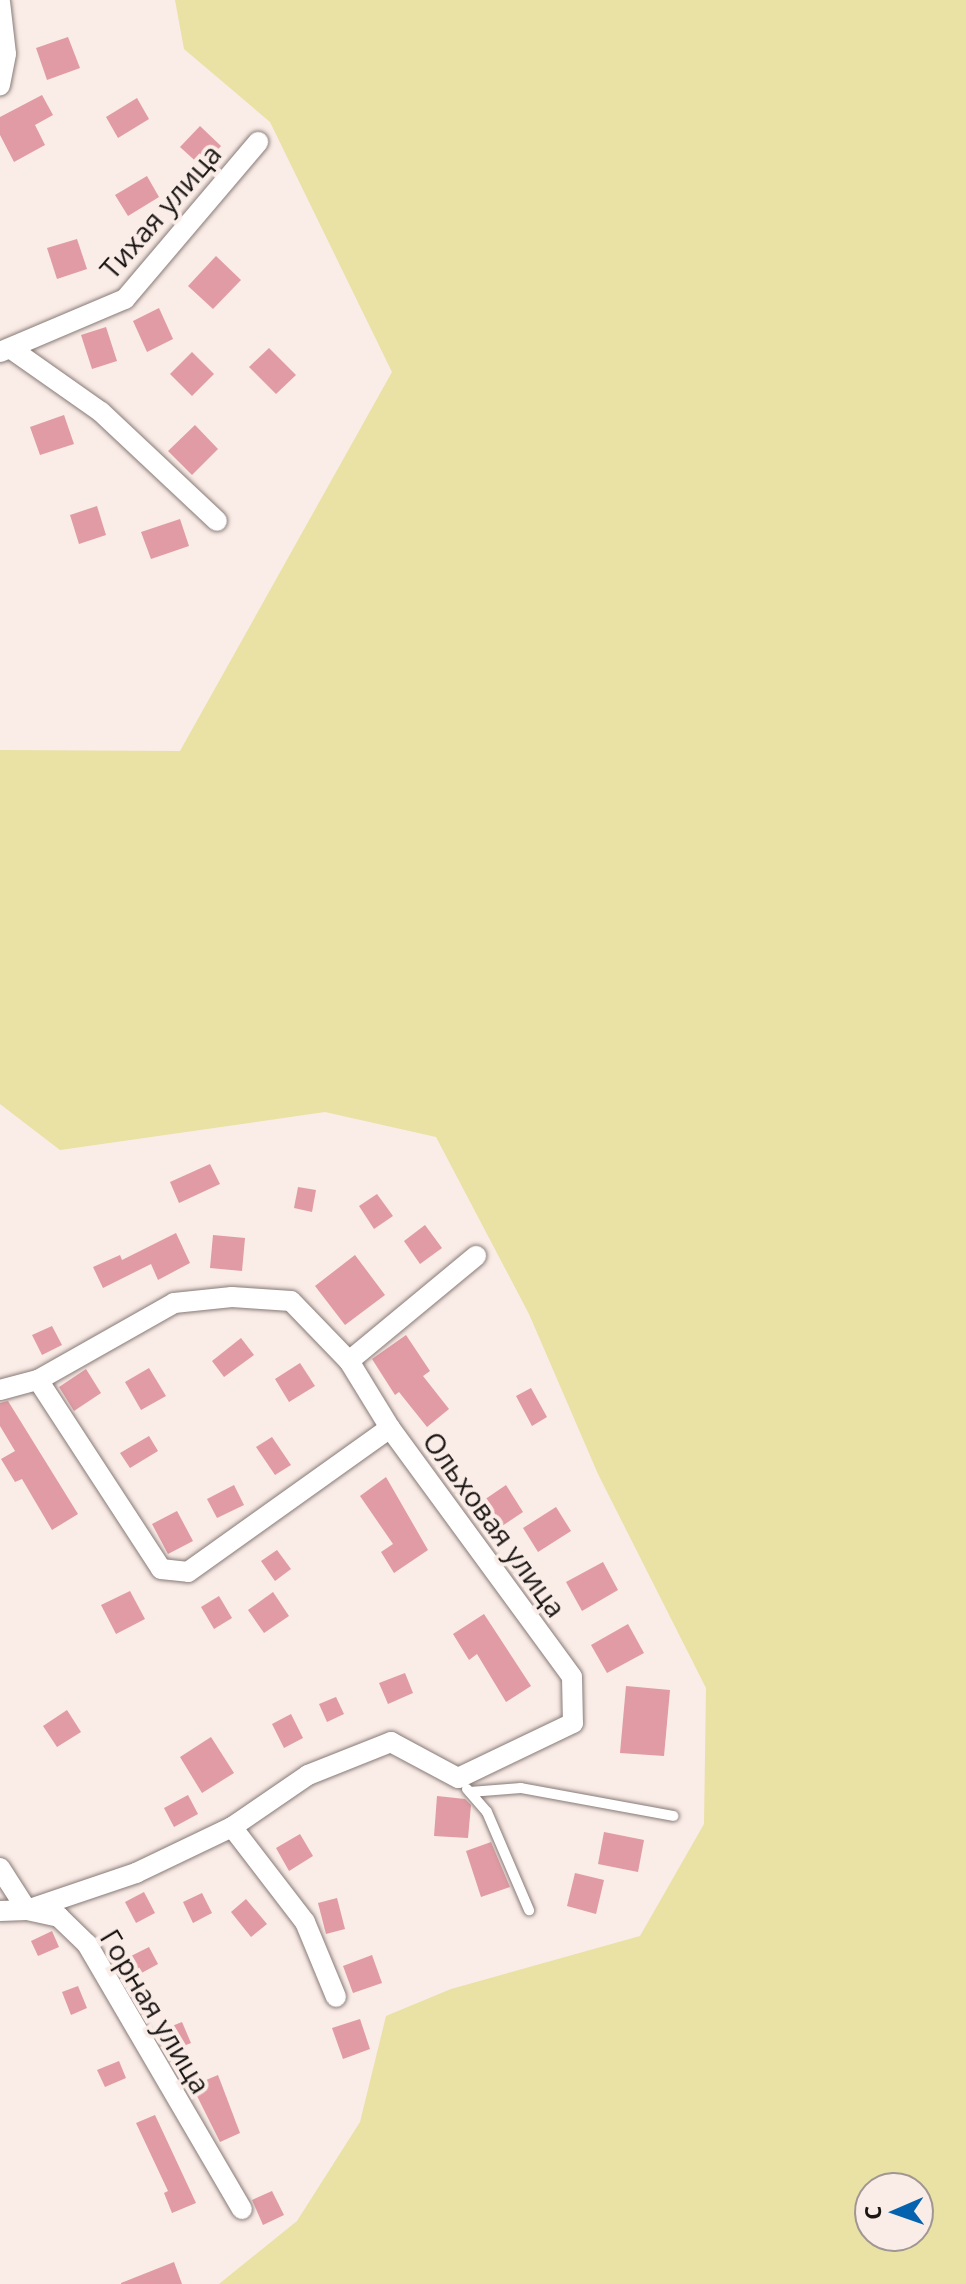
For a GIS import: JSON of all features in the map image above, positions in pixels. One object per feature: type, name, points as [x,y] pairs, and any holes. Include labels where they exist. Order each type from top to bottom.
[{"type":"street","points":[[0,2],[6,54],[0,85]]},
{"type":"street","name":"Тихая улица","points":[[5,350],[125,299],[258,142]]},
{"type":"street","points":[[5,350],[101,412],[217,521]]},
{"type":"street","points":[[349,1361],[476,1256]]},
{"type":"street","name":"Ольховая улица","points":[[38,1380],[174,1303],[232,1297],[291,1301],[349,1361],[390,1428],[572,1677],[573,1723],[464,1785]]},
{"type":"street","points":[[0,1390],[38,1380],[161,1569],[188,1572],[390,1428]]},
{"type":"street","points":[[0,1911],[27,1910],[136,1873],[232,1827],[308,1775],[391,1742],[464,1785]]},
{"type":"street","points":[[232,1827],[305,1922],[336,1997]]},
{"type":"street","points":[[0,1868],[27,1910]]},
{"type":"street","name":"Горная улица","points":[[27,1910],[59,1917],[87,1944],[242,2209]]},
{"type":"lane","points":[[464,1785],[521,1788],[673,1816]]},
{"type":"lane","points":[[464,1785],[487,1812],[529,1910]]},
{"type":"shaded area","points":[[175,0],[966,0],[966,2284],[219,2284],[297,2221],[360,2122],[386,2016],[451,1989],[640,1936],[704,1824],[706,1688],[598,1474],[529,1314],[436,1137],[325,1112],[60,1150],[0,1104],[0,750],[180,751],[392,372],[270,122],[184,49]]},
{"type":"building","points":[[68,37],[80,68],[47,80],[36,48]]},
{"type":"building","points":[[42,95],[53,115],[35,125],[45,145],[14,162],[0,135],[0,117]]},
{"type":"building","points":[[137,98],[149,119],[118,138],[106,117]]},
{"type":"building","points":[[200,126],[221,146],[202,167],[180,147]]},
{"type":"building","points":[[147,176],[159,197],[128,216],[115,195]]},
{"type":"building","points":[[77,239],[87,269],[57,279],[47,248]]},
{"type":"building","points":[[216,256],[241,280],[213,309],[188,286]]},
{"type":"building","points":[[159,308],[173,339],[147,352],[133,321]]},
{"type":"building","points":[[106,327],[117,361],[92,369],[81,335]]},
{"type":"building","points":[[269,348],[296,375],[276,394],[249,367]]},
{"type":"building","points":[[192,352],[214,374],[192,396],[170,374]]},
{"type":"building","points":[[64,415],[74,444],[40,455],[30,427]]},
{"type":"building","points":[[195,425],[218,449],[192,475],[168,451]]},
{"type":"building","points":[[97,506],[106,535],[79,544],[70,515]]},
{"type":"building","points":[[180,519],[189,546],[151,559],[141,532]]},
{"type":"building","points":[[210,1164],[220,1184],[179,1203],[170,1182]]},
{"type":"building","points":[[298,1187],[316,1190],[312,1212],[294,1208]]},
{"type":"building","points":[[377,1194],[393,1216],[374,1229],[359,1206]]},
{"type":"building","points":[[425,1225],[442,1248],[420,1264],[404,1241]]},
{"type":"building","points":[[176,1233],[190,1263],[158,1280],[151,1264],[103,1288],[93,1267],[120,1255],[122,1260]]},
{"type":"building","points":[[213,1235],[245,1238],[242,1271],[210,1268]]},
{"type":"building","points":[[355,1255],[385,1295],[345,1325],[315,1286]]},
{"type":"building","points":[[52,1326],[62,1345],[42,1355],[32,1335]]},
{"type":"building","points":[[406,1335],[430,1371],[423,1376],[449,1409],[427,1427],[399,1392],[395,1395],[372,1359]]},
{"type":"building","points":[[241,1338],[254,1355],[224,1377],[212,1361]]},
{"type":"building","points":[[300,1363],[315,1386],[289,1402],[275,1379]]},
{"type":"building","points":[[149,1368],[166,1396],[141,1410],[125,1382]]},
{"type":"building","points":[[86,1369],[101,1393],[74,1411],[59,1387]]},
{"type":"building","points":[[531,1388],[547,1417],[532,1426],[516,1396]]},
{"type":"building","points":[[8,1401],[78,1514],[52,1530],[22,1479],[15,1482],[1,1459],[15,1451],[0,1426],[0,1403]]},
{"type":"building","points":[[149,1436],[158,1451],[130,1468],[120,1453]]},
{"type":"building","points":[[272,1437],[291,1465],[275,1475],[256,1447]]},
{"type":"building","points":[[386,1477],[428,1550],[394,1573],[381,1552],[393,1544],[360,1496]]},
{"type":"building","points":[[234,1485],[244,1505],[217,1518],[207,1499]]},
{"type":"building","points":[[506,1485],[523,1512],[499,1528],[481,1502]]},
{"type":"building","points":[[556,1507],[571,1531],[538,1552],[523,1528]]},
{"type":"building","points":[[177,1511],[193,1541],[168,1554],[152,1524]]},
{"type":"building","points":[[277,1550],[291,1569],[275,1581],[261,1561]]},
{"type":"building","points":[[603,1562],[618,1590],[582,1611],[566,1582]]},
{"type":"building","points":[[130,1591],[145,1619],[116,1634],[101,1605]]},
{"type":"building","points":[[273,1592],[289,1616],[264,1633],[248,1610]]},
{"type":"building","points":[[219,1596],[232,1618],[214,1629],[201,1607]]},
{"type":"building","points":[[484,1614],[531,1686],[506,1702],[477,1654],[469,1660],[453,1634]]},
{"type":"building","points":[[628,1624],[644,1653],[607,1673],[591,1645]]},
{"type":"building","points":[[405,1673],[413,1693],[388,1704],[379,1683]]},
{"type":"building","points":[[626,1686],[670,1690],[664,1756],[620,1753]]},
{"type":"building","points":[[336,1697],[344,1714],[327,1722],[319,1704]]},
{"type":"building","points":[[67,1710],[81,1732],[57,1747],[43,1726]]},
{"type":"building","points":[[291,1714],[303,1738],[284,1748],[272,1724]]},
{"type":"building","points":[[211,1737],[234,1773],[202,1793],[180,1757]]},
{"type":"building","points":[[188,1795],[198,1814],[174,1827],[164,1808]]},
{"type":"building","points":[[437,1796],[465,1799],[471,1805],[468,1838],[434,1836]]},
{"type":"building","points":[[604,1832],[644,1840],[638,1872],[598,1864]]},
{"type":"building","points":[[300,1834],[313,1856],[289,1871],[276,1848]]},
{"type":"building","points":[[491,1842],[510,1887],[481,1897],[466,1851]]},
{"type":"building","points":[[575,1873],[604,1880],[596,1914],[567,1906]]},
{"type":"building","points":[[144,1892],[155,1913],[136,1923],[125,1902]]},
{"type":"building","points":[[202,1893],[212,1913],[193,1923],[183,1902]]},
{"type":"building","points":[[337,1898],[345,1929],[326,1934],[318,1903]]},
{"type":"building","points":[[246,1899],[267,1924],[251,1937],[231,1912]]},
{"type":"building","points":[[52,1931],[59,1947],[38,1956],[31,1941]]},
{"type":"building","points":[[149,1947],[158,1964],[136,1976],[127,1958]]},
{"type":"building","points":[[372,1955],[382,1983],[353,1993],[343,1966]]},
{"type":"building","points":[[78,1986],[87,2008],[71,2015],[62,1992]]},
{"type":"building","points":[[360,2019],[370,2049],[343,2059],[332,2028]]},
{"type":"building","points":[[182,2022],[191,2043],[171,2051],[162,2030]]},
{"type":"building","points":[[119,2061],[126,2078],[105,2087],[97,2070]]},
{"type":"building","points":[[218,2075],[240,2133],[220,2142],[192,2086]]},
{"type":"building","points":[[155,2115],[196,2203],[172,2213],[164,2193],[168,2191],[136,2123]]},
{"type":"building","points":[[272,2191],[284,2215],[263,2225],[252,2200]]},
{"type":"building","points":[[174,2262],[182,2284],[121,2284],[121,2283]]}]
